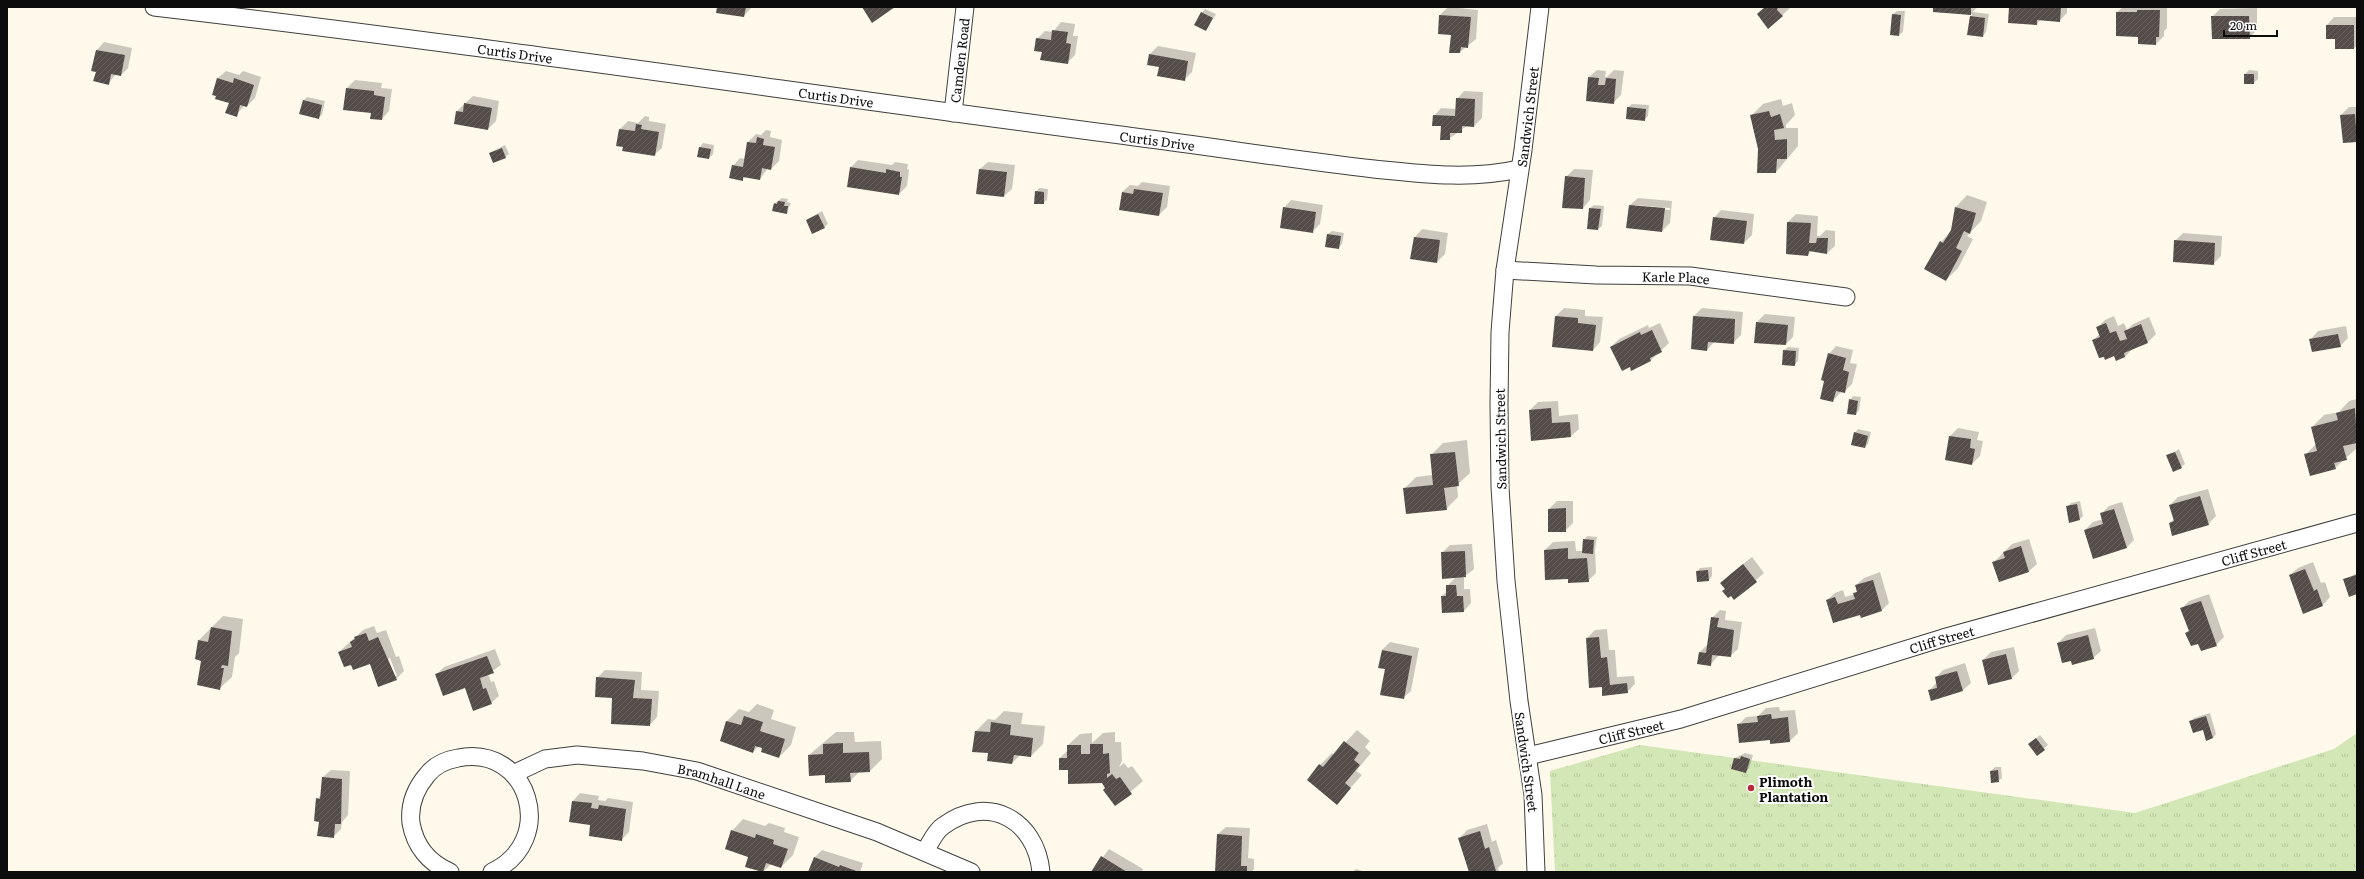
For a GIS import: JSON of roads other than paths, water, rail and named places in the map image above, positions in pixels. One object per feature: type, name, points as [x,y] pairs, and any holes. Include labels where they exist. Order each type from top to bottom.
[{"type":"street","name":"Curtis Drive","points":[[154,7],[476,47],[953,113],[1230,149],[1320,163],[1439,175],[1490,175],[1519,169]]},
{"type":"street","name":"Camden Road","points":[[953,113],[966,7]]},
{"type":"street","name":"Sandwich Street","points":[[1536,872],[1535,814],[1510,615],[1501,501],[1499,366],[1505,270],[1540,7]]},
{"type":"street","name":"Karle Place","points":[[1505,270],[1596,276],[1690,276],[1846,297]]},
{"type":"street","name":"Cliff Street","points":[[1528,756],[1681,719],[1943,638],[2357,523]]},
{"type":"street","name":"Bramhall Lane","points":[[513,774],[545,759],[577,755],[643,761],[690,770],[828,815],[925,851],[971,872]]},
{"type":"street","points":[[450,872],[432,862],[424,853],[412,830],[411,805],[421,782],[441,764],[466,756],[491,760],[513,774],[526,794],[530,810],[529,828],[520,849],[513,858],[492,872]]},
{"type":"street","points":[[925,851],[942,826],[965,815],[986,810],[1014,820],[1030,836],[1040,861],[1040,872]]},
{"type":"place","name":"Plimoth Plantation","points":[[1751,788]]}]
